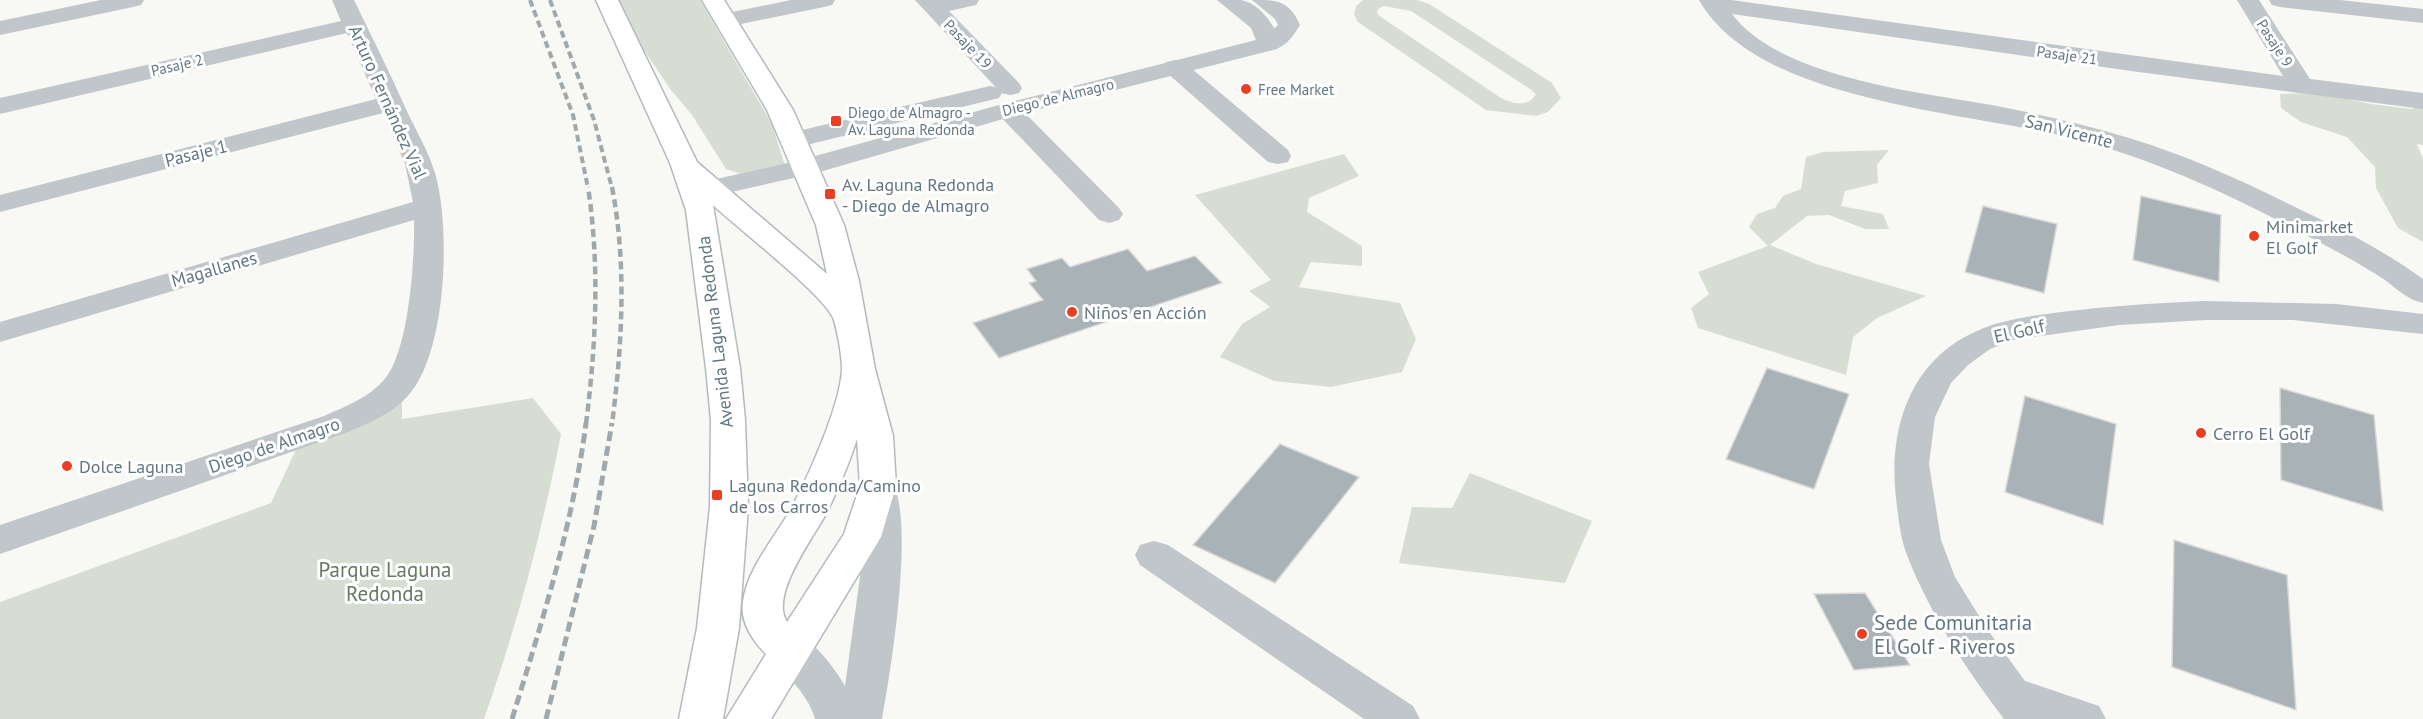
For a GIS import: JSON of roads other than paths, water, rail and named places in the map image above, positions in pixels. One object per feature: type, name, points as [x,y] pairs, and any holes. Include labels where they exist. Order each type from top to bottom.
[{"type":"main road","name":"Avenida Laguna Redonda","points":[[607,0],[684,163],[702,220],[728,420],[729,507],[718,628],[701,719]]},
{"type":"main road","points":[[719,10],[769,89],[806,167],[837,249],[858,369],[875,436],[878,486],[862,537],[748,719]]},
{"type":"main road","points":[[684,163],[709,189],[816,279],[849,316]]},
{"type":"main road","points":[[790,650],[770,634],[763,614],[763,601],[770,580],[814,499],[838,447],[848,416],[858,369]]},
{"type":"street","points":[[0,28],[133,0]]},
{"type":"street","name":"Arturo Fernández Vial","points":[[343,0],[420,167],[428,207],[430,236],[420,342],[413,367],[404,382]]},
{"type":"street","points":[[719,10],[825,0]]},
{"type":"street","points":[[930,4],[968,0]]},
{"type":"street","points":[[1228,0],[1266,34],[1283,34],[1288,25],[1285,16],[1263,0]]},
{"type":"street","name":"Pasaje 9","points":[[2248,0],[2302,86]]},
{"type":"street","points":[[2280,0],[2405,10]]},
{"type":"street","name":"Pasaje 21","points":[[1711,2],[2302,86],[2423,101]]},
{"type":"street","name":"San Vicente","points":[[1711,2],[1737,35],[1755,48],[1808,71],[1844,83],[1914,99],[2041,123],[2121,144],[2189,168],[2334,238],[2378,263],[2423,294]]},
{"type":"street","name":"Pasaje 19","points":[[930,4],[1109,214]]},
{"type":"street","name":"Pasaje 2","points":[[0,106],[354,24]]},
{"type":"street","name":"Diego de Almagro","points":[[794,140],[1175,67],[1266,34]]},
{"type":"street","name":"Diego de Almagro","points":[[709,189],[806,167],[1009,99],[1266,34]]},
{"type":"street","points":[[1175,67],[1278,156]]},
{"type":"street","name":"Pasaje 1","points":[[0,204],[391,104]]},
{"type":"street","name":"Magallanes","points":[[0,332],[428,207]]},
{"type":"street","name":"El Golf","points":[[2084,719],[2019,706],[1956,614],[1925,553],[1910,465],[1911,437],[1923,400],[1937,379],[1958,356],[2001,332],[2106,317],[2167,312],[2291,310],[2383,317],[2423,324]]},
{"type":"street","name":"Diego de Almagro","points":[[0,540],[336,424],[379,404],[404,382]]},
{"type":"street","points":[[860,719],[869,675],[880,575],[882,528],[878,486]]},
{"type":"street","points":[[1154,555],[1398,719]]},
{"type":"street","points":[[790,650],[824,685],[832,700],[837,719]]},
{"type":"railway","points":[[530,0],[573,115],[588,188]]},
{"type":"railway","points":[[550,0],[594,120],[612,188]]},
{"type":"railway","points":[[586,424],[595,306],[594,246],[588,187]]},
{"type":"railway","points":[[612,187],[617,216],[621,276],[620,335],[612,424]]},
{"type":"railway","points":[[512,719],[565,535],[586,423]]},
{"type":"railway","points":[[546,719],[594,526],[612,423]]},
{"type":"place","name":"Free Market","points":[[1246,89]]},
{"type":"place","name":"Diego de Almagro - Av. Laguna Redonda","points":[[836,121]]},
{"type":"place","name":"Av. Laguna Redonda - Diego de Almagro","points":[[830,194]]},
{"type":"place","name":"Minimarket El Golf","points":[[2254,236]]},
{"type":"place","name":"Niños en Acción","points":[[1072,312]]},
{"type":"place","name":"Cerro El Golf","points":[[2201,433]]},
{"type":"place","name":"Dolce Laguna","points":[[67,466]]},
{"type":"place","name":"Laguna Redonda/Camino de los Carros","points":[[717,495]]},
{"type":"place","name":"Sede Comunitaria El Golf - Riveros","points":[[1862,634]]},
{"type":"park label","name":"Parque Laguna Redonda","points":[[385,581]]}]
